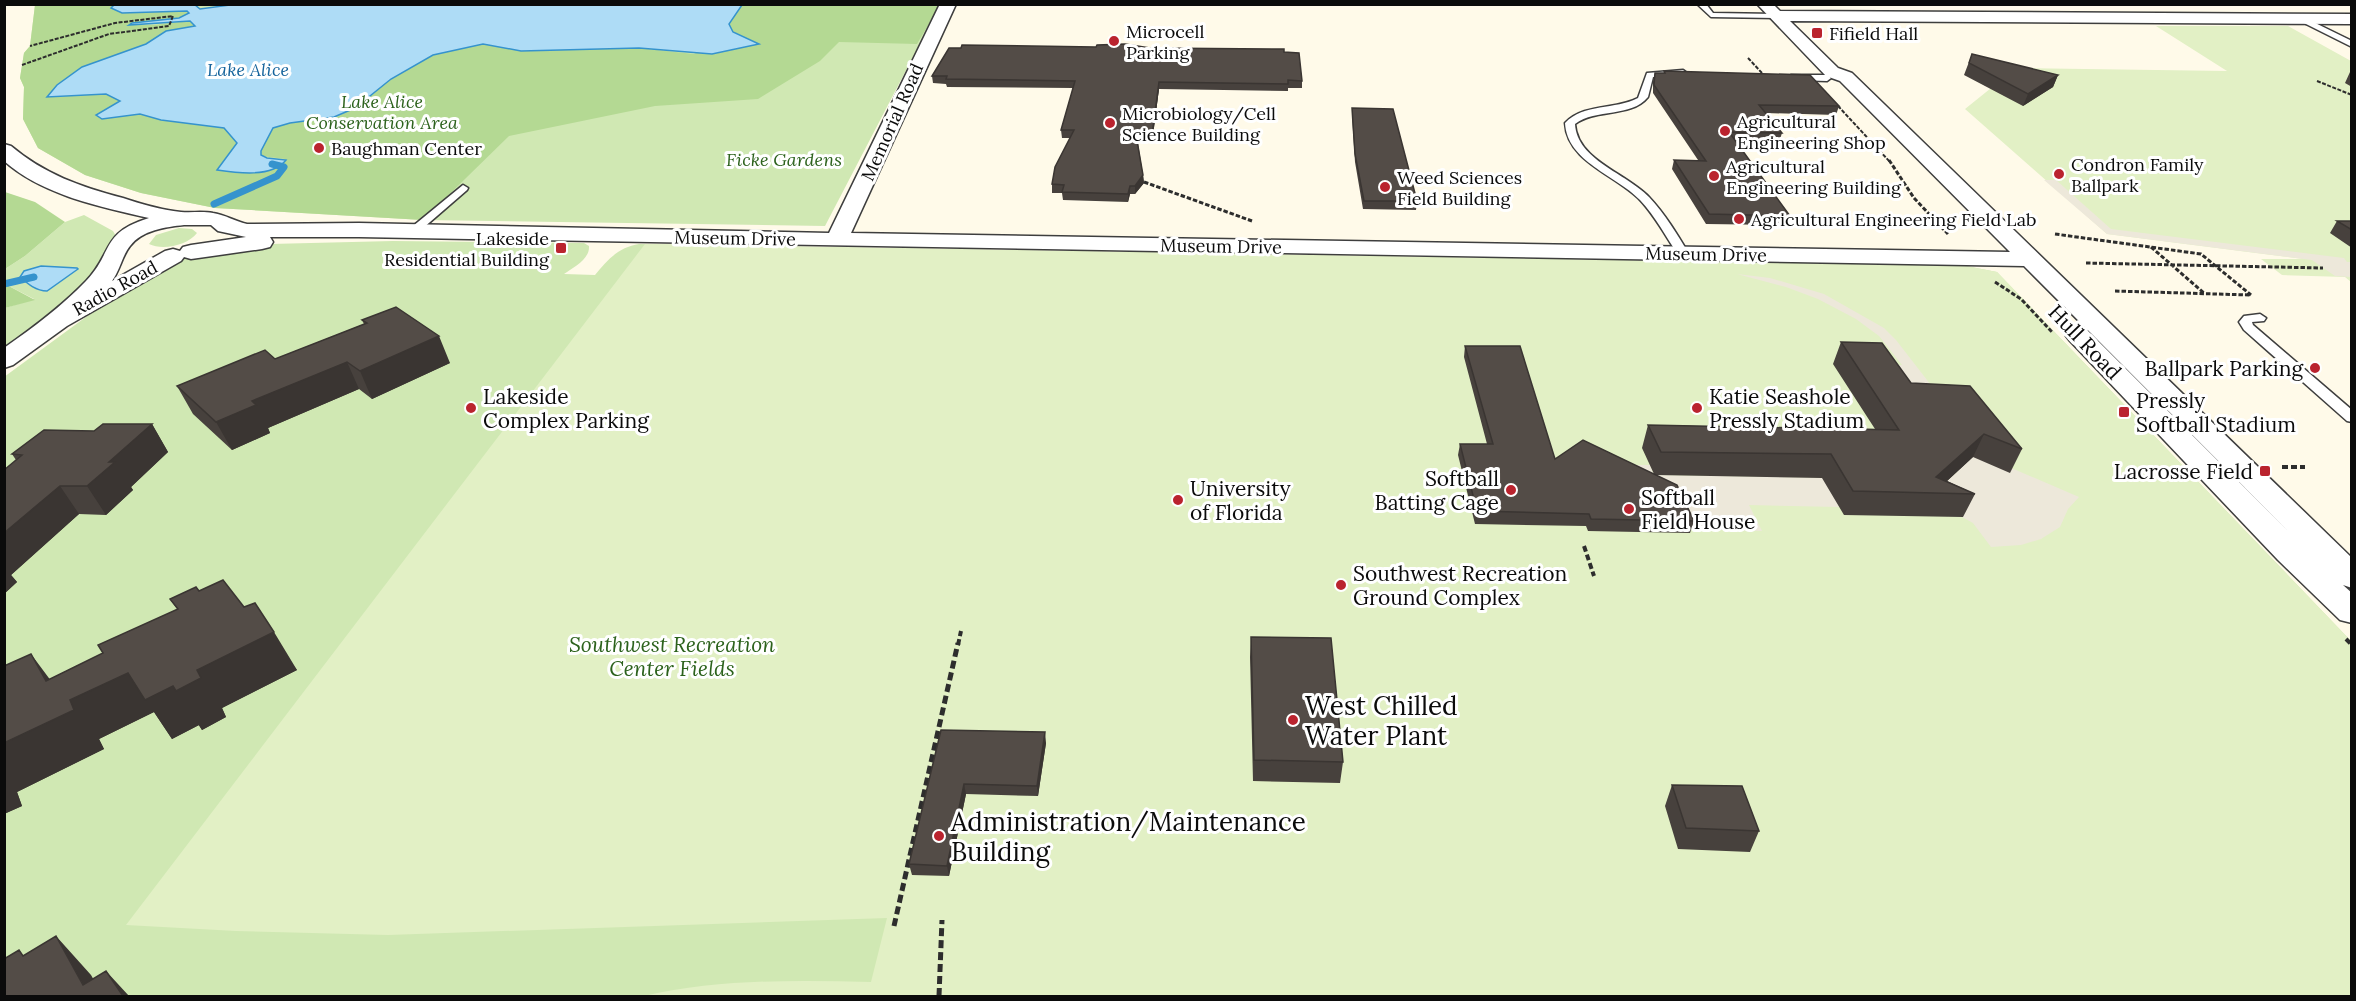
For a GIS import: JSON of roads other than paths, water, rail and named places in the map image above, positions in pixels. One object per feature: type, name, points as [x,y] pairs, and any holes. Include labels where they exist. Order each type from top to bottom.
[{"type":"street","name":"Memorial Road","points":[[836,240],[878,159],[899,104],[948,4]]},
{"type":"street","points":[[1770,10],[2352,19]]},
{"type":"street","name":"Hull Road","points":[[1770,10],[1830,75],[2017,258],[2352,577]]},
{"type":"street","points":[[4,150],[36,175],[70,191],[143,212],[182,218]]},
{"type":"street","name":"Museum Drive","points":[[70,191],[87,212],[125,241],[120,254],[140,260],[252,242],[411,233]]},
{"type":"street","name":"Museum Drive","points":[[182,218],[213,218],[222,221],[226,226],[247,231],[359,230],[411,233],[2017,258]]},
{"type":"street","points":[[125,241],[146,227],[182,218]]},
{"type":"street","name":"Radio Road","points":[[4,360],[58,321],[182,254],[218,239],[225,232],[226,226]]},
{"type":"street","name":"Radio Road","points":[[58,321],[103,278],[125,241]]},
{"type":"street","name":"Hull Road","points":[[2017,258],[2289,553],[2352,612]]},
{"type":"lane","points":[[1701,4],[1711,15],[1770,10]]},
{"type":"lane","points":[[2302,19],[2352,45]]},
{"type":"lane","points":[[1683,254],[1670,231],[1640,194],[1581,149],[1573,140],[1569,128],[1575,118],[1582,114],[1629,105],[1642,99],[1645,95],[1646,80],[1650,75],[1692,74]]},
{"type":"lane","points":[[1779,76],[1830,75]]},
{"type":"lane","points":[[411,233],[463,188]]},
{"type":"lane","points":[[2260,318],[2248,319],[2245,322],[2352,418]]},
{"type":"water","name":"Lake Alice","points":[[114,5],[195,5],[200,9],[230,5],[742,5],[729,24],[733,32],[759,44],[712,54],[639,48],[521,51],[483,44],[433,55],[391,79],[355,108],[334,117],[290,123],[273,128],[261,155],[286,160],[272,170],[254,173],[217,170],[237,143],[224,128],[161,120],[140,114],[102,119],[96,115],[120,101],[106,94],[47,97],[57,85],[82,67],[146,44],[166,31],[195,26],[190,21],[129,25],[179,18],[189,13],[187,11],[122,13],[111,8]]},
{"type":"water","points":[[41,266],[78,269],[47,291],[43,291],[32,287],[20,277],[24,271]]},
{"type":"waterway","points":[[214,204],[277,176],[284,167],[272,164]]},
{"type":"waterway","points":[[4,284],[34,277]]},
{"type":"place","name":"Fifield Hall","points":[[1817,33]]},
{"type":"place","name":"Microcell Parking","points":[[1114,41]]},
{"type":"place","name":"Microbiology/Cell Science Building","points":[[1110,123]]},
{"type":"place","name":"Agricultural Engineering Shop","points":[[1725,131]]},
{"type":"place","name":"Baughman Center","points":[[319,148]]},
{"type":"place","name":"Condron Family Ballpark","points":[[2059,174]]},
{"type":"place","name":"Agricultural Engineering Building","points":[[1714,176]]},
{"type":"place","name":"Weed Sciences Field Building","points":[[1385,187]]},
{"type":"place","name":"Agricultural Engineering Field Lab","points":[[1739,219]]},
{"type":"place","name":"Lakeside Residential Building","points":[[561,248]]},
{"type":"place","name":"Ballpark Parking","points":[[2315,368]]},
{"type":"place","name":"Lakeside Complex Parking","points":[[471,408]]},
{"type":"place","name":"Katie Seashole Pressly Stadium","points":[[1697,408]]},
{"type":"place","name":"Pressly Softball Stadium","points":[[2124,412]]},
{"type":"place","name":"Lacrosse Field","points":[[2265,471]]},
{"type":"place","name":"Softball Batting Cage","points":[[1511,490]]},
{"type":"place","name":"University of Florida","points":[[1178,500]]},
{"type":"place","name":"Softball Field House","points":[[1629,509]]},
{"type":"place","name":"Southwest Recreation Ground Complex","points":[[1341,585]]},
{"type":"place","name":"West Chilled Water Plant","points":[[1293,720]]},
{"type":"place","name":"Administration/Maintenance Building","points":[[939,836]]},
{"type":"park label","name":"Lake Alice Conservation Area","points":[[382,111]]},
{"type":"park label","name":"Ficke Gardens","points":[[784,159]]},
{"type":"park label","name":"Southwest Recreation Center Fields","points":[[672,656]]}]
